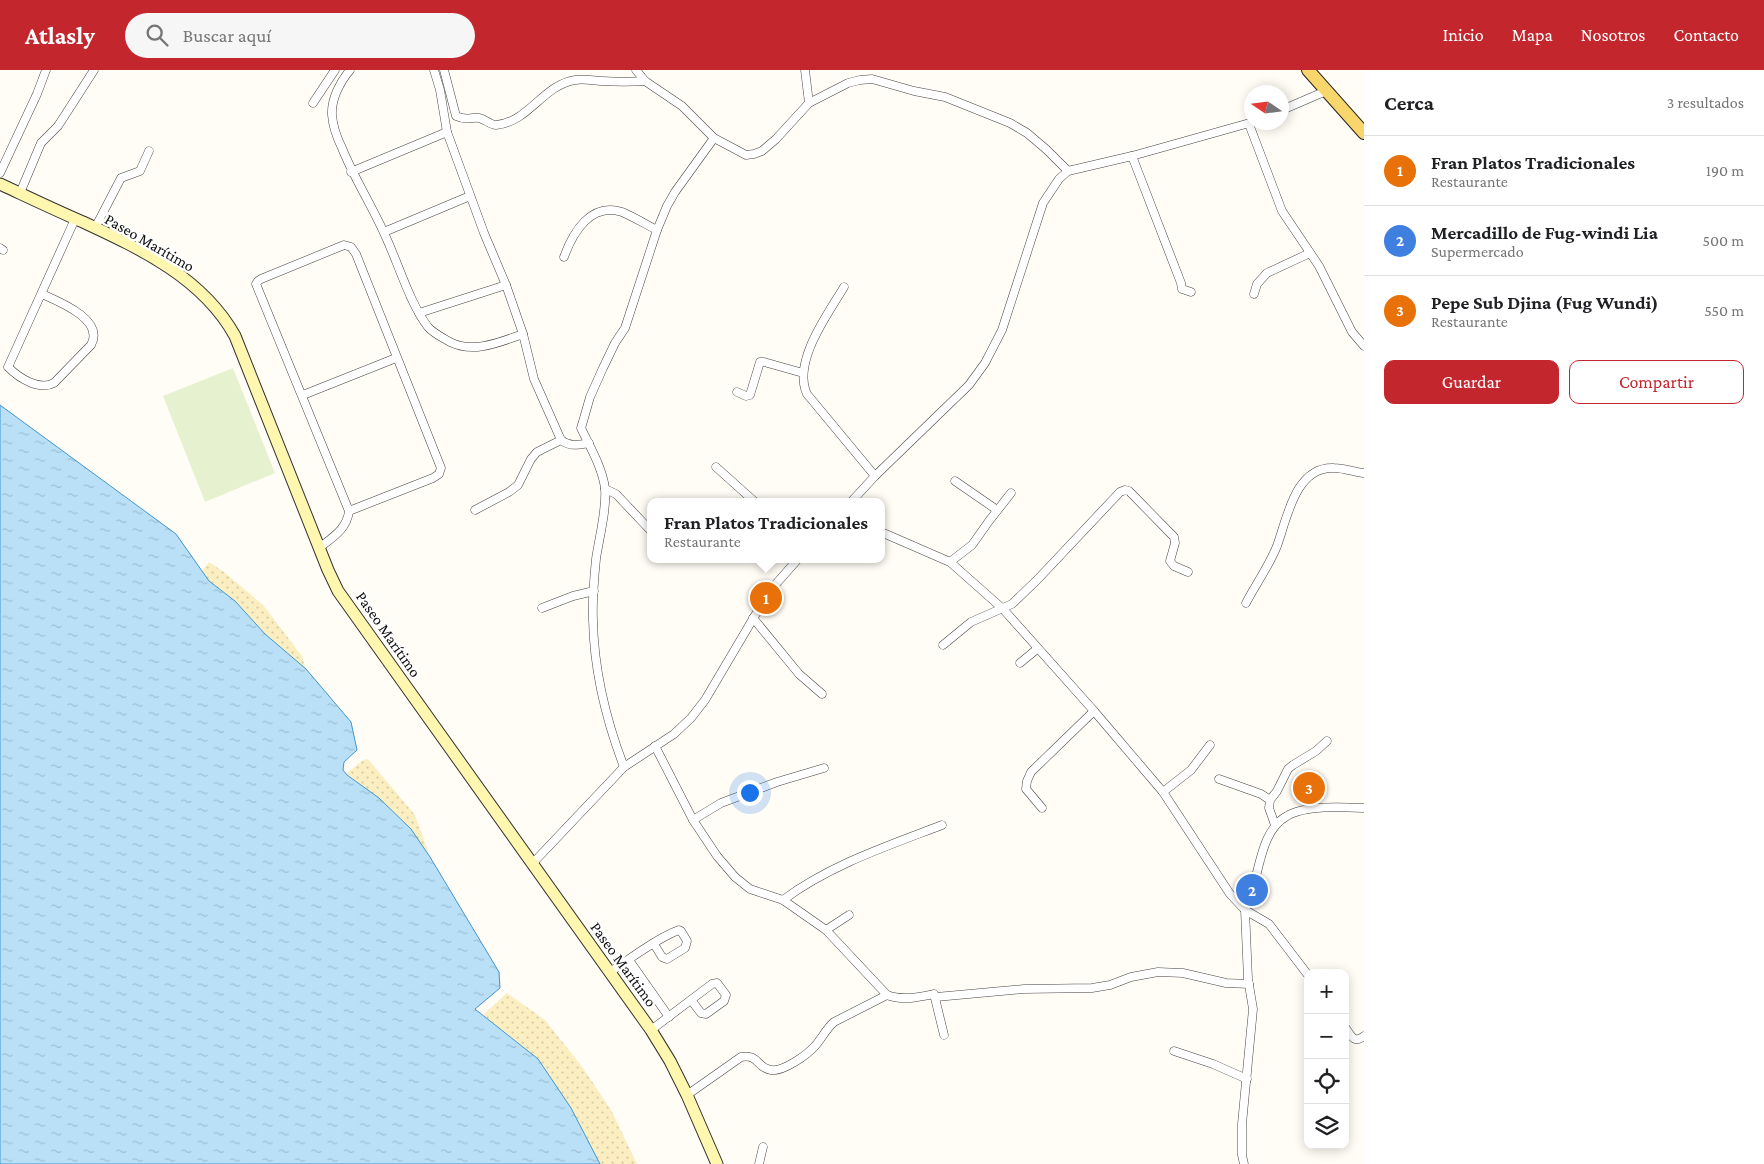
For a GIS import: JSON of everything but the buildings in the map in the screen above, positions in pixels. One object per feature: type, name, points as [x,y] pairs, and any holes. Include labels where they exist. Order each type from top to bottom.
[{"type":"main road","points":[[1308,70],[1362,128]]},
{"type":"main road","name":"Paseo Marítimo","points":[[0,184],[123,241],[161,263],[195,287],[222,314],[235,336],[319,548],[338,591],[651,1030],[687,1094],[717,1164]]},
{"type":"street","points":[[0,173],[37,94],[46,70]]},
{"type":"street","points":[[20,193],[41,143],[58,126],[94,70]]},
{"type":"street","points":[[314,103],[335,70]]},
{"type":"street","points":[[350,70],[343,79],[336,95],[332,113],[336,132],[352,172],[384,232],[419,313],[429,329],[451,343],[468,347],[490,346],[523,334]]},
{"type":"street","points":[[434,70],[440,90],[447,132],[470,196],[506,285],[523,334],[534,379],[561,440],[573,446],[589,443]]},
{"type":"street","points":[[444,70],[456,116],[469,120],[479,118],[495,125],[514,120],[560,85],[576,80],[645,81]]},
{"type":"street","points":[[636,70],[645,81],[682,106],[714,138],[746,155],[762,151],[776,140],[809,103],[848,83],[860,80],[878,80],[914,91],[944,97],[1010,123],[1027,133],[1068,172]]},
{"type":"street","points":[[805,70],[809,103]]},
{"type":"street","points":[[860,80],[863,70]]},
{"type":"street","points":[[1289,107],[1326,91]]},
{"type":"street","points":[[855,498],[969,385],[985,363],[1002,330],[1043,203],[1058,179],[1068,172],[1244,125]]},
{"type":"street","points":[[1253,130],[1278,202],[1327,280],[1352,332],[1364,346]]},
{"type":"street","points":[[352,172],[447,132]]},
{"type":"street","points":[[624,767],[610,730],[599,686],[593,620],[596,560],[602,527],[605,489],[598,463],[581,428],[603,368],[615,343],[625,328],[657,230],[674,192],[714,138]]},
{"type":"street","points":[[96,228],[121,178],[140,171],[149,151]]},
{"type":"street","points":[[1132,156],[1182,289],[1191,292]]},
{"type":"street","points":[[384,232],[470,196]]},
{"type":"street","points":[[564,256],[570,240],[580,226],[597,212],[610,210],[621,212],[657,230]]},
{"type":"street","points":[[42,294],[63,303],[82,315],[93,328],[94,339],[91,345],[48,387],[42,387],[23,378],[8,367],[75,219]]},
{"type":"street","points":[[319,548],[340,532],[348,520],[350,511],[256,284],[258,281],[337,246],[344,245],[351,247],[356,254],[441,468],[439,474],[433,478],[350,511]]},
{"type":"street","points":[[1254,294],[1257,284],[1267,273],[1310,253]]},
{"type":"street","points":[[419,313],[506,285]]},
{"type":"street","points":[[844,287],[814,337],[803,373],[803,386],[807,394],[875,476]]},
{"type":"street","points":[[302,395],[396,358]]},
{"type":"street","points":[[737,392],[746,396],[750,395],[760,362],[803,373]]},
{"type":"street","points":[[475,510],[509,492],[518,485],[530,459],[537,452],[561,440]]},
{"type":"street","points":[[716,467],[751,498]]},
{"type":"street","points":[[1246,603],[1263,571],[1272,559],[1293,498],[1307,479],[1326,468],[1364,473]]},
{"type":"street","points":[[955,481],[998,510]]},
{"type":"street","points":[[605,489],[616,494],[647,527]]},
{"type":"street","points":[[943,644],[971,622],[1012,604],[1038,580],[1110,502],[1120,492],[1125,490],[1129,491],[1142,503],[1174,537],[1175,543],[1170,562],[1174,566],[1188,572]]},
{"type":"street","points":[[950,562],[972,545],[1011,493]]},
{"type":"street","points":[[885,534],[950,562],[1003,609],[1163,792],[1230,894],[1245,910],[1268,924],[1304,970]]},
{"type":"street","points":[[532,864],[624,767],[674,734],[690,718],[705,700],[753,618],[775,585],[794,563]]},
{"type":"street","points":[[542,608],[573,596],[594,592]]},
{"type":"street","points":[[753,618],[799,674],[822,694]]},
{"type":"street","points":[[1020,664],[1037,648]]},
{"type":"street","points":[[1042,808],[1026,789],[1027,780],[1031,772],[1094,711]]},
{"type":"street","points":[[1275,825],[1269,808],[1270,800],[1292,765],[1316,751],[1328,741]]},
{"type":"street","points":[[1163,792],[1191,770],[1210,745]]},
{"type":"street","points":[[656,746],[693,820],[717,856],[735,877],[750,889],[783,900],[826,930],[887,995],[914,998],[934,994],[944,1035]]},
{"type":"street","points":[[693,820],[721,803],[777,782],[824,768]]},
{"type":"street","points":[[1219,779],[1261,794],[1270,800]]},
{"type":"street","points":[[1244,1164],[1242,1156],[1242,1124],[1253,1010],[1249,984],[1245,910],[1264,846],[1275,825],[1287,816],[1300,811],[1364,808]]},
{"type":"street","points":[[783,900],[843,865],[942,825]]},
{"type":"street","points":[[826,930],[849,915]]},
{"type":"street","points":[[610,972],[654,944]]},
{"type":"street","points":[[629,960],[669,1017]]},
{"type":"street","points":[[936,998],[1024,989],[1092,988],[1158,972],[1183,973],[1226,983],[1249,984]]},
{"type":"street","points":[[651,1030],[691,1000],[715,983],[726,995],[724,1001],[706,1014],[701,1013],[691,1000]]},
{"type":"street","points":[[687,1094],[741,1056],[749,1055],[755,1058],[762,1066],[771,1070],[781,1069],[803,1056],[815,1046],[827,1028],[834,1022],[887,995]]},
{"type":"street","points":[[1349,1033],[1356,1040],[1364,1036]]},
{"type":"street","points":[[1174,1051],[1213,1064],[1247,1080]]},
{"type":"street","points":[[759,1164],[763,1148]]},
{"type":"sand","points":[[209,562],[224,572],[263,605],[302,656],[306,669],[265,634],[235,601],[209,581],[202,571]]},
{"type":"sand","points":[[368,759],[415,815],[430,857],[411,829],[379,798],[346,774],[363,760]]},
{"type":"sand","points":[[507,993],[545,1020],[583,1068],[611,1110],[637,1164],[600,1164],[571,1108],[538,1059],[483,1015]]},
{"type":"green space","points":[[233,368],[275,473],[205,502],[163,396]]},
{"type":"water","points":[[0,405],[176,534],[209,581],[235,601],[265,634],[306,669],[351,722],[357,750],[344,762],[343,770],[379,798],[411,829],[430,857],[499,972],[500,988],[475,1009],[538,1059],[571,1108],[600,1164],[0,1164]]},
{"type":"place","name":"Fran Platos Tradicionales","points":[[766,598]]},
{"type":"place","name":"Pepe Sub Djina (Fug Wundi)","points":[[1309,788]]},
{"type":"place","name":"Mercadillo de Fug-windi Lia","points":[[1252,890]]}]
